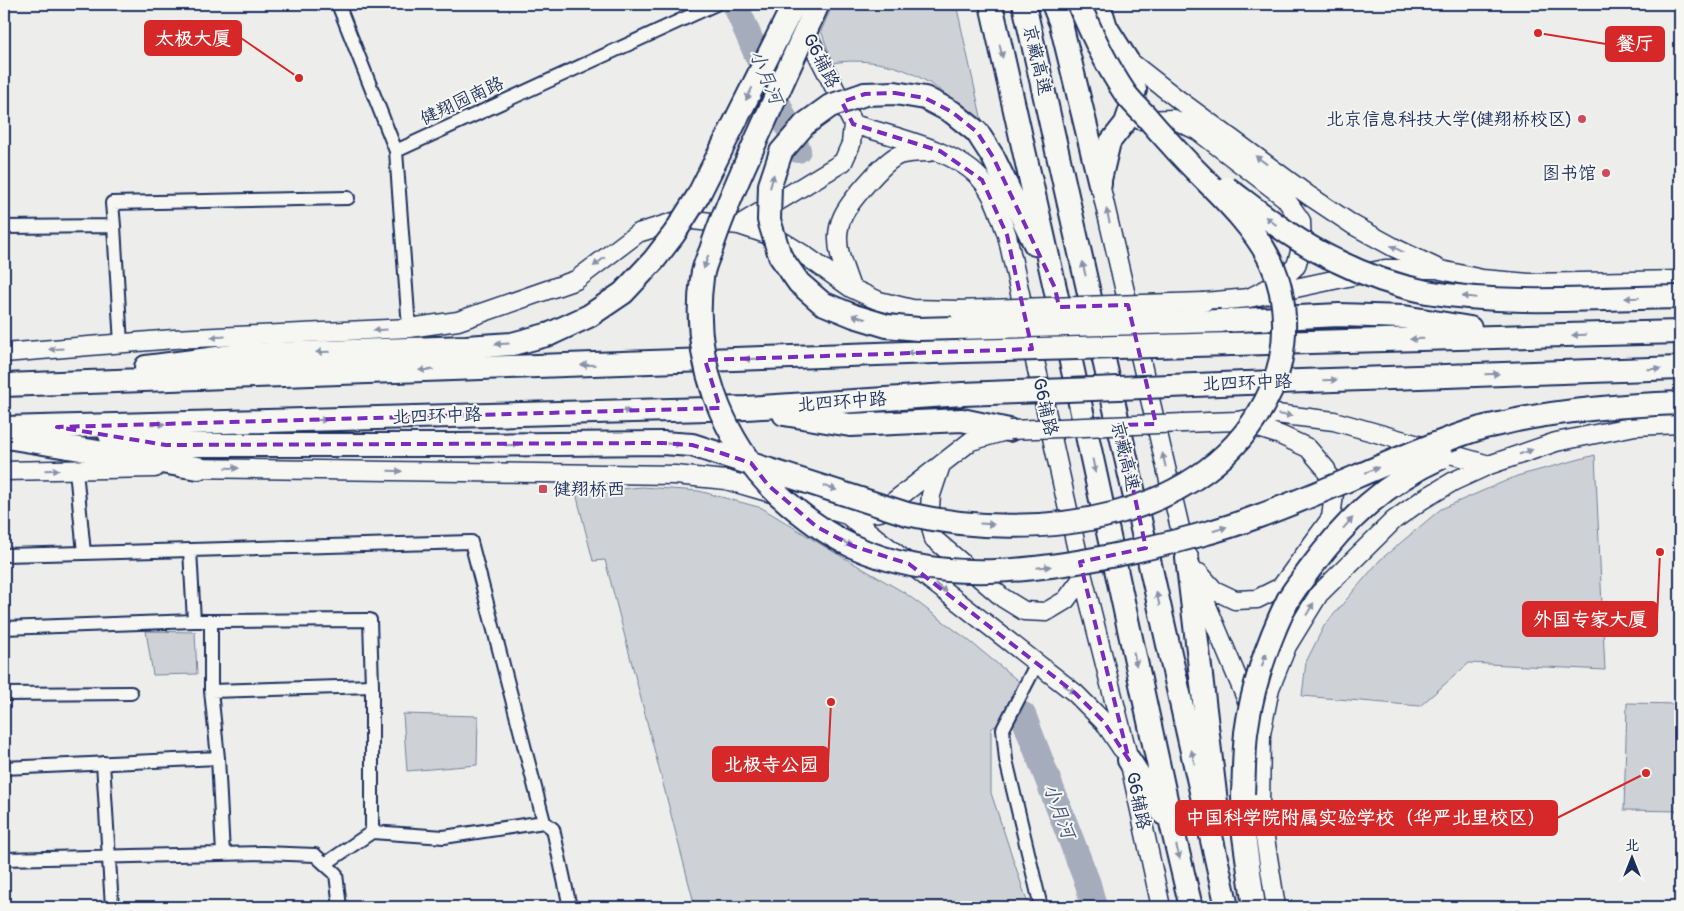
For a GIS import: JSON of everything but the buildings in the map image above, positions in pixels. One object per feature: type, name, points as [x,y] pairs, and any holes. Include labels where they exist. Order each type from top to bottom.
[{"type":"highway","points":[[5,385],[241,355],[512,344],[550,334],[589,316],[622,293],[654,260],[674,234],[698,196],[793,4]]},
{"type":"highway","points":[[818,4],[729,200],[712,245],[702,275],[700,306],[702,340],[708,379],[722,415],[741,450],[768,485],[792,507],[817,527],[853,546],[891,560],[961,571],[1036,568],[1074,563],[1174,543],[1259,516],[1406,456],[1483,428],[1570,411],[1628,405],[1680,403]]},
{"type":"highway","name":"京藏高速","points":[[991,4],[1191,907]]},
{"type":"highway","name":"京藏高速","points":[[1024,4],[1228,907]]},
{"type":"highway","points":[[1053,4],[1061,24],[1100,184]]},
{"type":"highway","points":[[57,427],[166,445],[662,443],[692,445],[907,514],[936,520],[968,523],[1004,525],[1077,522],[1162,498],[1194,479],[1220,460],[1237,444],[1254,423],[1276,378],[1282,354],[1283,304],[1272,264],[1262,245],[1248,225],[1177,151],[1126,94],[1101,53],[1079,4]]},
{"type":"highway","points":[[1055,288],[1012,193],[977,132],[952,112],[925,98],[895,93],[865,94],[830,106],[805,124],[781,152],[770,185],[769,220],[780,256],[799,283],[822,303],[854,316],[888,326],[918,329],[1221,321],[1338,315],[1404,317],[1525,337]]},
{"type":"highway","points":[[1177,151],[1296,239],[1336,261],[1379,279],[1425,291],[1472,298],[1529,300],[1680,297]]},
{"type":"highway","points":[[5,385],[962,351],[1680,332]]},
{"type":"highway","name":"北四环中路","points":[[4,428],[746,408],[963,394],[1680,368]]},
{"type":"highway","points":[[1254,907],[1244,836],[1246,733],[1257,681],[1271,639],[1289,598],[1318,558],[1350,520],[1380,492],[1417,468],[1475,442],[1526,427],[1628,405]]},
{"type":"highway","points":[[746,408],[850,425],[962,420],[1009,430]]},
{"type":"highway","points":[[4,437],[198,468]]},
{"type":"highway","points":[[1188,558],[1228,907]]},
{"type":"highway","points":[[1129,760],[1172,827]]},
{"type":"main road","points":[[1100,4],[1108,27],[1128,60],[1136,90],[1125,123],[1110,142],[1100,184]]},
{"type":"street","points":[[338,4],[396,151],[409,328]]},
{"type":"street","name":"G6辅路","points":[[793,4],[853,124],[940,151],[965,166],[982,180],[994,200],[1007,234],[1083,577],[1129,760],[1161,907]]},
{"type":"street","name":"健翔园南路","points":[[396,151],[710,6]]},
{"type":"street","points":[[1128,60],[1308,195],[1346,220],[1395,248],[1441,270]]},
{"type":"street","points":[[1125,123],[1148,119],[1173,119],[1198,131],[1286,198],[1301,221],[1302,245],[1296,266],[1278,283],[1249,298]]},
{"type":"street","points":[[739,225],[843,162],[851,144],[853,124]]},
{"type":"street","points":[[851,288],[841,259],[838,236],[842,218],[852,202],[884,166],[897,156],[912,152],[940,151]]},
{"type":"street","points":[[1100,184],[1188,558],[1261,734]]},
{"type":"street","points":[[121,344],[112,203],[348,198]]},
{"type":"street","points":[[4,353],[174,340],[409,328],[458,322],[576,280],[638,233],[683,219],[739,225],[775,237],[851,288],[879,301],[912,309],[958,310],[1204,302],[1249,298],[1385,269],[1441,270],[1482,279],[1529,283],[1680,280]]},
{"type":"street","points":[[4,227],[114,226]]},
{"type":"street","name":"北四环中路","points":[[1009,430],[1237,421],[1276,414],[1334,421],[1489,465]]},
{"type":"street","points":[[1188,558],[1214,590],[1235,600],[1257,599],[1281,587],[1331,518],[1334,494],[1329,478],[1326,469],[1308,448],[1280,434],[1237,421]]},
{"type":"street","points":[[1276,907],[1260,807],[1261,734],[1270,688],[1284,655],[1319,594],[1394,520],[1422,500],[1489,465],[1556,442],[1635,426],[1680,424]]},
{"type":"street","points":[[4,471],[198,468],[675,475],[726,480],[848,515],[880,512],[971,441],[1009,430]]},
{"type":"street","points":[[941,465],[931,495],[929,519],[934,539],[1003,598],[1024,611],[1046,612],[1066,600],[1083,577]]},
{"type":"street","points":[[76,470],[84,553]]},
{"type":"street","points":[[848,515],[1075,694],[1104,722],[1129,760]]},
{"type":"street","points":[[4,555],[471,542],[544,822],[553,829],[570,907]]},
{"type":"street","points":[[190,550],[194,621]]},
{"type":"street","points":[[4,628],[194,621],[370,620],[372,832]]},
{"type":"street","points":[[211,621],[211,691],[218,758],[223,854]]},
{"type":"street","points":[[1037,663],[1003,729],[1006,760],[1041,907]]},
{"type":"street","points":[[211,691],[372,686]]},
{"type":"street","points":[[4,694],[131,693]]},
{"type":"street","points":[[4,768],[218,758]]},
{"type":"street","points":[[103,763],[112,907]]},
{"type":"street","points":[[326,864],[372,832],[444,837],[544,822]]},
{"type":"street","points":[[4,859],[263,853],[315,855],[336,874],[340,907]]},
{"type":"highlighted area","points":[[895,93],[925,98],[952,112],[977,132],[993,157],[1055,288],[1059,307],[1128,305],[1156,424],[1119,425],[1146,548],[1080,562],[1129,760],[1104,722],[1075,693],[909,564],[853,546],[817,527],[768,485],[751,463],[721,453],[692,445],[662,443],[166,445],[57,427],[720,408],[705,360],[1032,349],[1007,235],[982,180],[940,151],[853,124],[842,102],[865,94]]},
{"type":"shaded area","points":[[833,4],[956,4],[982,121],[935,87],[899,68],[877,63],[854,61],[833,63],[821,31]]},
{"type":"shaded area","points":[[1595,455],[1605,670],[1469,663],[1420,706],[1302,696],[1306,662],[1324,626],[1380,560],[1441,509],[1517,476]]},
{"type":"shaded area","points":[[642,487],[699,491],[762,508],[905,593],[967,639],[1028,689],[1012,715],[991,729],[991,793],[1029,907],[695,907],[605,560],[593,561],[576,493]]},
{"type":"shaded area","points":[[146,631],[195,632],[197,674],[153,675]]},
{"type":"shaded area","points":[[1627,703],[1680,704],[1680,811],[1624,810]]},
{"type":"shaded area","points":[[403,714],[478,716],[477,765],[407,771]]},
{"type":"waterway","name":"小月河","points":[[735,4],[798,150]]},
{"type":"waterway","name":"小月河","points":[[1023,715],[1088,884],[1094,907]]},
{"type":"place","name":"餐厅","points":[[1538,33]]},
{"type":"place","name":"太极大厦","points":[[299,78]]},
{"type":"place","name":"北京信息科技大学(健翔桥校区)","points":[[1582,119]]},
{"type":"place","name":"图书馆","points":[[1606,173]]},
{"type":"place","name":"健翔桥西","points":[[543,489]]},
{"type":"place","name":"外国专家大厦","points":[[1660,552]]},
{"type":"place","name":"北极寺公园","points":[[831,702]]},
{"type":"place","name":"中国科学院附属实验学校（华严北里校区）","points":[[1646,773]]}]
